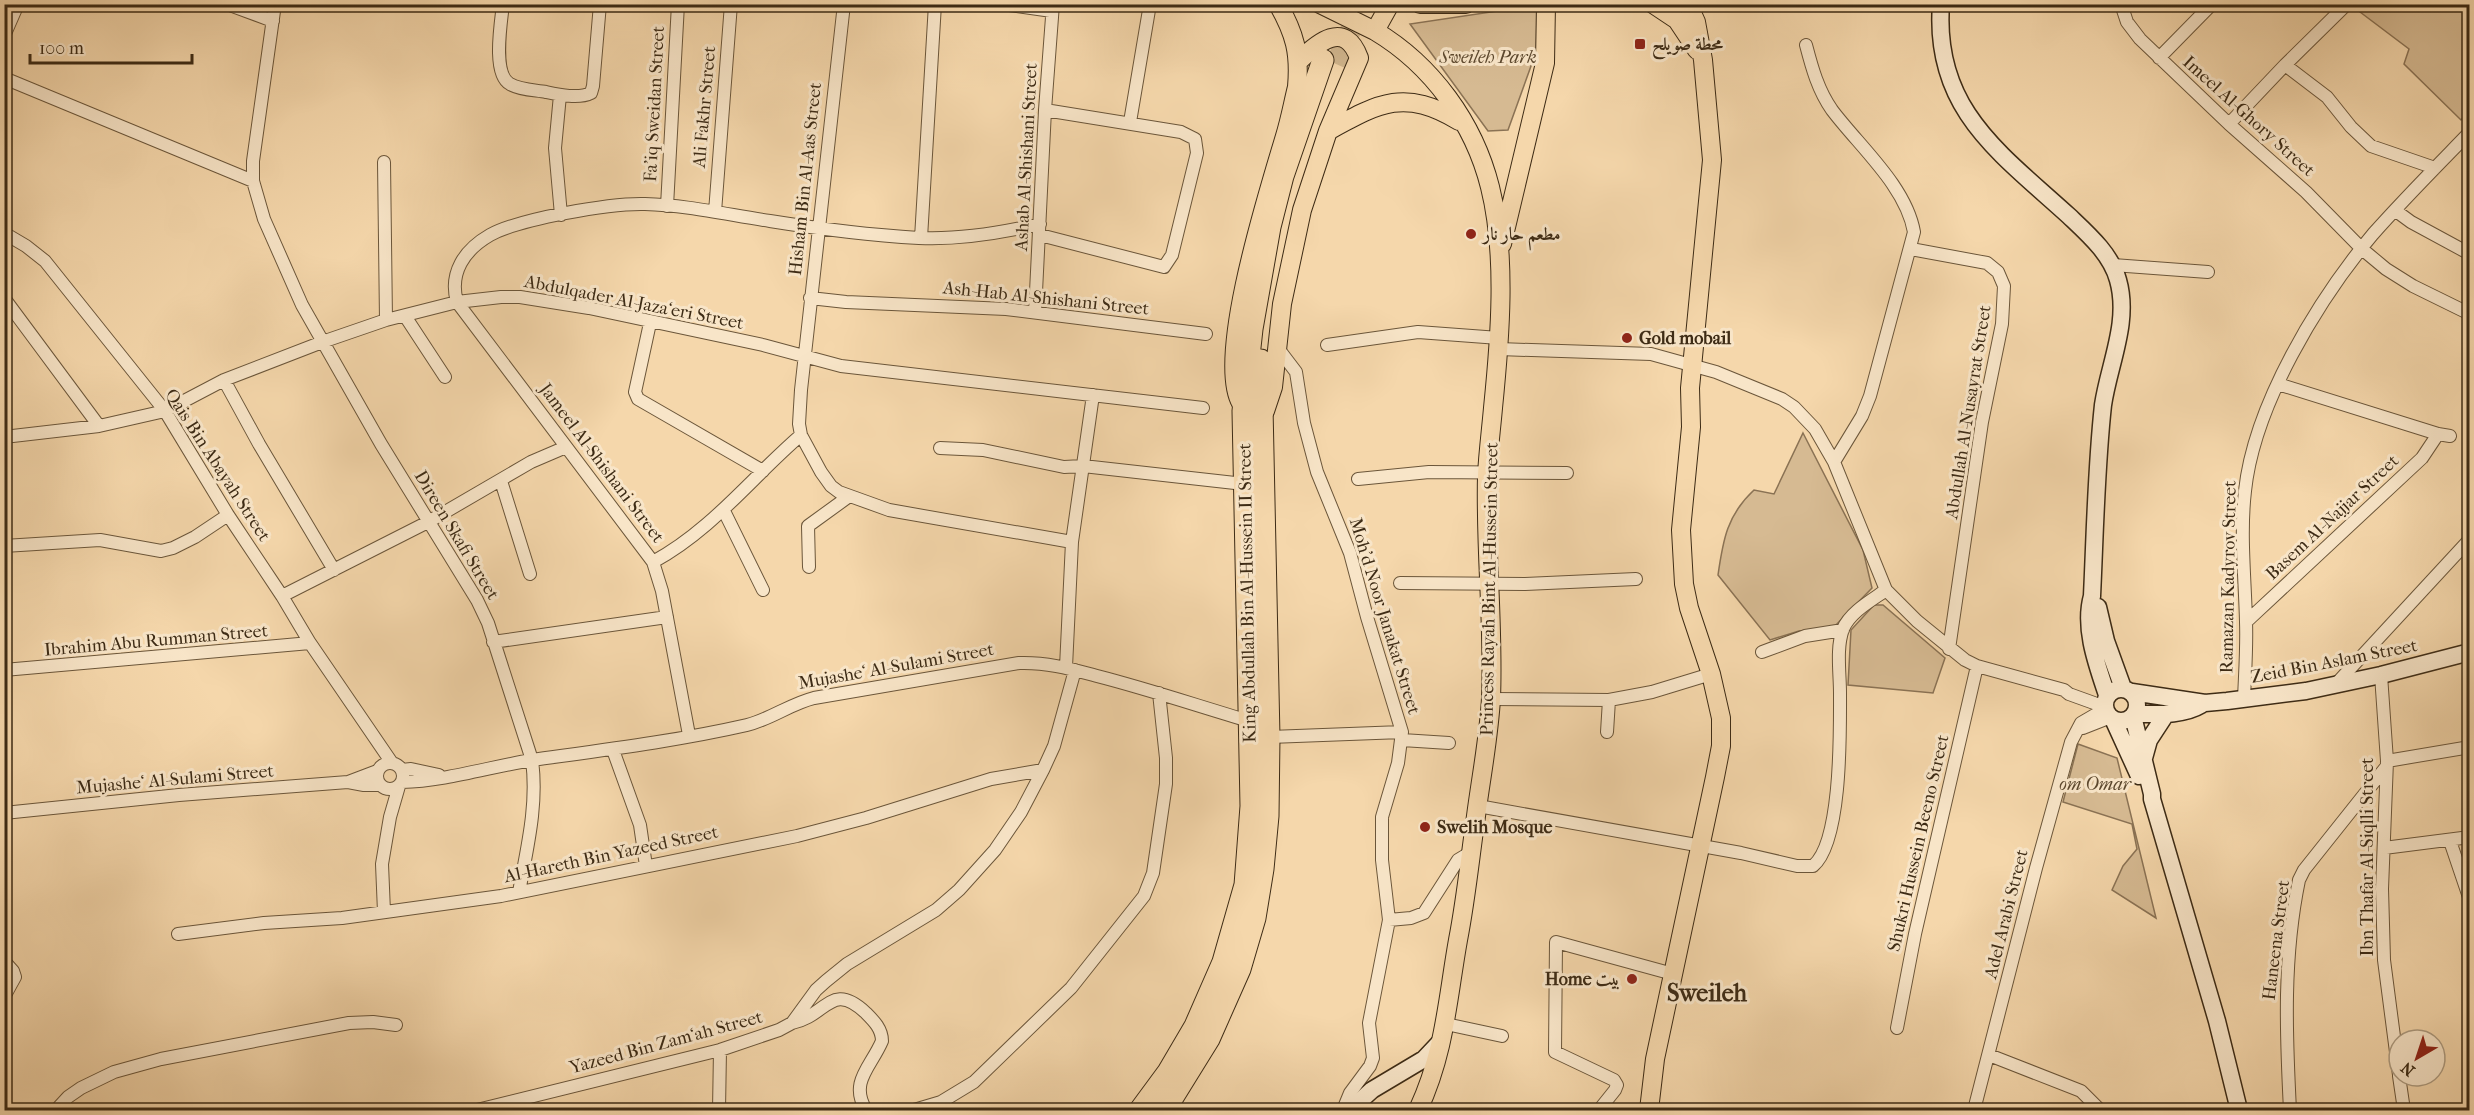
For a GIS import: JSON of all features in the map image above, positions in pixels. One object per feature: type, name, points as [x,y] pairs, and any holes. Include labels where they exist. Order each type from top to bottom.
[{"type":"highway","name":"King Abdullah Bin Al-Hussein II Street","points":[[1165,1110],[1209,1039],[1246,952],[1258,903],[1266,842],[1269,737],[1253,413],[1254,318],[1270,227],[1286,166],[1330,62]]},
{"type":"highway","name":"King Abdullah Bin Al-Hussein II Street","points":[[1140,1110],[1168,1072],[1195,1026],[1223,962],[1245,885],[1251,806],[1244,484],[1253,413]]},
{"type":"main road","points":[[1278,4],[1293,33],[1299,61],[1297,87],[1286,136],[1253,247],[1239,329],[1236,385],[1238,398],[1253,413],[1273,387],[1282,304],[1296,235],[1328,131],[1359,58],[1346,40],[1330,38],[1317,44],[1299,61]]},
{"type":"main road","points":[[1375,31],[1390,4]]},
{"type":"main road","points":[[1420,4],[1466,4]]},
{"type":"main road","points":[[1498,258],[1545,63],[1546,4]]},
{"type":"main road","points":[[1653,4],[1677,20],[1703,60]]},
{"type":"main road","points":[[1649,1110],[1653,1073],[1721,746],[1721,718],[1711,674],[1689,608],[1682,558],[1681,530],[1691,427],[1693,365],[1712,160],[1703,60],[1696,22],[1688,4]]},
{"type":"main road","name":"Princess Rayah Bint Al-Hussein Street","points":[[1321,5],[1375,31],[1402,49],[1430,75],[1466,125],[1491,190],[1498,258],[1499,343],[1487,472],[1486,541],[1491,616],[1491,699],[1473,851],[1444,1032],[1429,1083],[1418,1110]]},
{"type":"main road","points":[[1328,131],[1365,111],[1387,103],[1402,102],[1440,109],[1466,125]]},
{"type":"street","points":[[4,36],[18,4]]},
{"type":"street","points":[[227,4],[273,21]]},
{"type":"street","name":"Direen Skafi Street","points":[[275,4],[255,141],[253,181],[264,219],[303,305],[381,444],[477,600],[493,642],[532,760],[534,805],[519,892]]},
{"type":"street","points":[[503,4],[499,60],[501,74],[512,86],[560,94],[586,95],[591,93],[600,4]]},
{"type":"street","name":"Fa'iq Sweidan Street","points":[[667,206],[678,4]]},
{"type":"street","name":"Ali Fakhr Street","points":[[715,212],[731,4]]},
{"type":"street","name":"Hisham Bin Al-Aas Street","points":[[801,435],[799,410],[810,298],[844,4]]},
{"type":"street","points":[[921,238],[934,4]]},
{"type":"street","points":[[1002,4],[1053,8]]},
{"type":"street","points":[[1130,123],[1150,4]]},
{"type":"street","points":[[1941,4],[1940,21],[1944,57],[1949,79],[1965,112],[1990,142],[2095,242],[2113,265],[2121,294],[2121,317],[2104,402],[2100,440],[2090,606],[2091,635],[2108,708],[2152,799],[2217,1021],[2239,1110]]},
{"type":"street","name":"Imeel Al-Ghory Street","points":[[2121,4],[2127,22],[2159,58],[2229,124],[2307,192],[2362,249],[2386,269],[2413,286],[2469,314]]},
{"type":"street","points":[[2159,58],[2212,4]]},
{"type":"street","points":[[2229,124],[2285,64],[2347,4]]},
{"type":"street","name":"Ashab Al-Shishani Street","points":[[1035,312],[1045,110],[1053,8]]},
{"type":"street","points":[[1806,45],[1814,75],[1826,99],[1905,204],[1914,232],[1870,396],[1862,416],[1834,462]]},
{"type":"street","points":[[2285,64],[2327,98],[2371,146],[2435,168]]},
{"type":"street","points":[[4,78],[253,181]]},
{"type":"street","points":[[560,94],[555,147],[561,215]]},
{"type":"street","points":[[457,302],[453,288],[456,271],[477,245],[490,236],[503,230],[561,215],[644,204],[819,228],[921,238],[1040,230],[1159,267],[1167,265],[1172,255],[1197,153],[1195,139],[1181,132],[1045,110]]},
{"type":"street","name":"Ramazan Kadyrov Street","points":[[2244,699],[2245,491],[2257,433],[2278,384],[2305,333],[2362,249],[2469,132]]},
{"type":"street","points":[[384,162],[386,320]]},
{"type":"street","points":[[2396,211],[2411,222],[2469,254]]},
{"type":"street","name":"Qais Bin Abayah Street","points":[[4,233],[45,261],[165,411],[310,643],[376,738],[392,773]]},
{"type":"street","name":"Abdullah Al-Nusayrat Street","points":[[1911,249],[1987,263],[1998,272],[2004,286],[2004,317],[1982,422],[1949,649]]},
{"type":"street","points":[[2113,265],[2208,272]]},
{"type":"street","name":"Abdulqader Al-Jaza‘eri Street","points":[[4,437],[99,426],[165,411],[224,380],[386,320],[457,302],[520,297],[589,308],[763,345],[805,358],[851,368],[1203,408]]},
{"type":"street","points":[[4,298],[99,426]]},
{"type":"street","name":"Ash-Hab Al-Shishani Street","points":[[810,298],[846,303],[974,307],[1035,312],[1206,334]]},
{"type":"street","name":"Jameel Al-Shishani Street","points":[[457,302],[653,562],[667,617],[689,735]]},
{"type":"street","points":[[405,315],[445,377]]},
{"type":"street","points":[[651,322],[635,392],[638,399],[763,471]]},
{"type":"street","points":[[1327,345],[1418,332],[1499,343],[1651,354],[1693,365],[1769,393],[1794,407],[1815,429],[1834,462],[1887,590],[1897,603],[1949,649],[1977,666],[2064,690],[2070,687],[2108,708],[2121,721],[2134,715]]},
{"type":"street","name":"Moh'd Noor Janakat Street","points":[[1277,346],[1298,375],[1304,423],[1317,472],[1350,553],[1402,736],[1382,824],[1382,860],[1389,920],[1369,1023],[1369,1039],[1373,1058],[1370,1066],[1350,1093],[1343,1110]]},
{"type":"street","points":[[224,380],[334,570]]},
{"type":"street","name":"Basem Al-Najjar Street","points":[[2246,622],[2444,435],[2278,384]]},
{"type":"street","points":[[792,1023],[816,990],[837,972],[936,910],[959,890],[1006,834],[1021,812],[1043,770],[1054,746],[1070,669],[1072,542],[1092,395]]},
{"type":"street","points":[[653,562],[688,541],[724,511],[801,435],[831,486],[848,497],[889,510],[1072,542]]},
{"type":"street","points":[[282,596],[428,522],[531,462],[566,447]]},
{"type":"street","points":[[940,448],[983,450],[1064,467],[1083,466],[1244,484]]},
{"type":"street","points":[[1358,479],[1429,472],[1566,473]]},
{"type":"street","points":[[501,481],[530,574]]},
{"type":"street","points":[[809,567],[808,526],[848,497]]},
{"type":"street","points":[[724,511],[763,590]]},
{"type":"street","points":[[4,546],[100,540],[161,551],[195,537],[228,515]]},
{"type":"street","points":[[2336,684],[2469,539]]},
{"type":"street","points":[[1400,583],[1525,584],[1636,579]]},
{"type":"street","points":[[1478,806],[1741,853],[1797,866],[1808,867],[1818,862],[1828,838],[1837,785],[1840,659],[1843,630],[1863,607],[1887,590]]},
{"type":"street","points":[[2092,596],[2097,604],[2106,641],[2128,690],[2137,702],[2134,715],[2152,799]]},
{"type":"street","points":[[493,642],[667,617]]},
{"type":"street","points":[[1762,652],[1805,636],[1843,630]]},
{"type":"street","name":"Ibrahim Abu Rumman Street","points":[[4,670],[310,643]]},
{"type":"street","name":"Zeid Bin Aslam Street","points":[[2134,715],[2166,714],[2195,708],[2205,703],[2306,691],[2382,675],[2469,652]]},
{"type":"street","name":"Mujashe‘ Al-Sulami Street","points":[[4,813],[179,795],[348,782],[392,773],[418,782],[532,760],[613,750],[748,725],[767,719],[791,704],[825,696],[1012,664],[1039,663],[1070,669],[1159,693],[1249,722]]},
{"type":"street","name":"Shukri Hussein Beeno Street","points":[[1897,1028],[1915,934],[1977,666]]},
{"type":"street","points":[[1491,699],[1608,700],[1652,692],[1711,674]]},
{"type":"street","name":"Ibn Thafar Al-Siqlli Street","points":[[2382,675],[2386,764],[2384,960],[2393,1028]]},
{"type":"street","points":[[2108,708],[2114,690],[2128,690]]},
{"type":"street","name":"Zeid Bin Aslam Street","points":[[2128,690],[2194,699],[2205,703]]},
{"type":"street","points":[[914,1110],[941,1102],[974,1082],[1071,988],[1144,896],[1153,873],[1166,784],[1166,758],[1159,693]]},
{"type":"street","points":[[1607,732],[1608,700]]},
{"type":"street","name":"Adel Arabi Street","points":[[1974,1110],[2071,742],[2079,728],[2084,728],[2108,708]]},
{"type":"street","points":[[2143,762],[2149,740],[2166,714]]},
{"type":"street","points":[[1269,737],[1402,736],[1449,743]]},
{"type":"street","points":[[2386,764],[2469,747]]},
{"type":"street","points":[[613,750],[640,825],[646,866]]},
{"type":"street","name":"Haneena Street","points":[[2289,1110],[2285,1005],[2289,951],[2299,880],[2304,870],[2386,764]]},
{"type":"street","name":"Al-Hareth Bin Yazeed Street","points":[[178,934],[234,926],[342,918],[519,892],[797,836],[866,818],[991,779],[1043,770]]},
{"type":"street","points":[[384,912],[382,864],[390,817],[392,773],[377,778],[390,817]]},
{"type":"street","name":"Mujashe‘ Al-Sulami Street","points":[[348,782],[391,789],[392,773]]},
{"type":"street","points":[[2384,848],[2469,837]]},
{"type":"street","points":[[2450,841],[2469,900]]},
{"type":"street","points":[[1389,920],[1411,918],[1424,913],[1458,860],[1473,851]]},
{"type":"street","points":[[1599,1110],[1615,1090],[1616,1082],[1611,1077],[1555,1052],[1556,942],[1673,974]]},
{"type":"street","points":[[4,961],[15,977],[13,985],[4,998]]},
{"type":"street","name":"Yazeed Bin Zam‘ah Street","points":[[477,1110],[720,1050],[812,1016],[838,998],[847,999],[858,1006],[879,1027],[882,1041],[859,1084],[858,1093],[866,1110]]},
{"type":"street","points":[[56,1110],[81,1088],[114,1072],[160,1059],[349,1023],[373,1022],[396,1026]]},
{"type":"street","points":[[1350,1110],[1372,1090],[1425,1059],[1444,1032],[1502,1036]]},
{"type":"street","points":[[719,1110],[720,1050]]},
{"type":"street","points":[[1989,1055],[2081,1091],[2100,1110]]},
{"type":"street","points":[[1402,1073],[1416,1076],[1429,1083]]},
{"type":"street","name":"Ibn Thafar Al-Siqlli Street","points":[[2401,1088],[2404,1110]]},
{"type":"green space","name":"Sweileh Park","points":[[1538,5],[1553,5],[1508,130],[1488,131],[1410,24]]},
{"type":"green space","points":[[2367,5],[2469,5],[2469,111],[2461,120],[2404,64],[2409,49],[2360,12]]},
{"type":"green space","points":[[1803,433],[1863,550],[1872,588],[1833,628],[1799,631],[1770,640],[1718,575],[1720,562],[1724,539],[1738,509],[1754,490],[1774,494]]},
{"type":"green space","points":[[1874,605],[1883,605],[1945,658],[1933,693],[1848,685],[1851,630]]},
{"type":"green space","name":"om Omar","points":[[2078,744],[2117,758],[2156,918],[2112,890],[2123,866],[2137,849],[2132,824],[2063,802]]},
{"type":"tunnel","points":[[1336,64],[1362,4]]},
{"type":"place","name":"محطة صويلح","points":[[1640,44]]},
{"type":"place","name":"مطعم حار نار","points":[[1471,234]]},
{"type":"place","name":"Gold mobail","points":[[1627,338]]},
{"type":"place","name":"Swelih Mosque","points":[[1425,827]]},
{"type":"place","name":"Home بيت","points":[[1632,979]]},
{"type":"district","name":"Sweileh","points":[[1707,993]]}]
